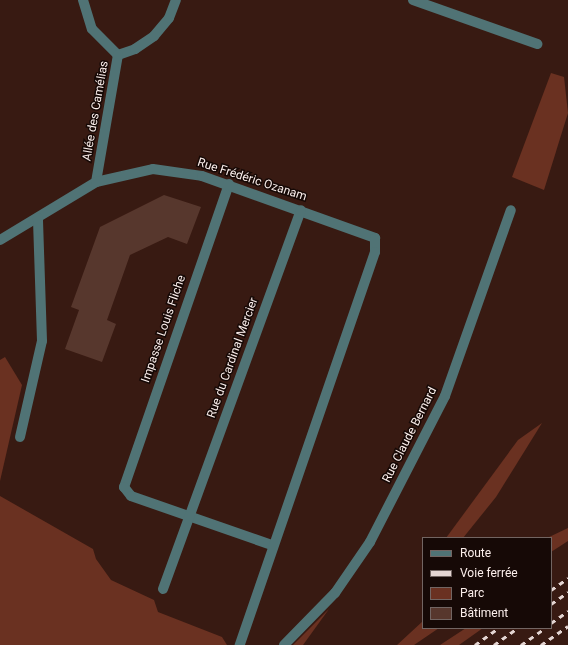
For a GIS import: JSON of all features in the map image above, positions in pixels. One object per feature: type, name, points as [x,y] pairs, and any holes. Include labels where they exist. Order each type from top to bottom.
[{"type":"street","points":[[83,0],[92,29],[118,55]]},
{"type":"street","name":"Allée des Camélias","points":[[96,182],[118,55],[135,49],[154,36],[169,18],[176,0]]},
{"type":"street","points":[[413,0],[536,44]]},
{"type":"street","name":"Rue Frédéric Ozanam","points":[[0,240],[96,182],[154,169],[185,172],[229,184],[371,235],[376,240],[375,252],[272,544]]},
{"type":"street","name":"Impasse Louis Fliche","points":[[189,516],[130,496],[125,489],[124,481],[229,184]]},
{"type":"street","name":"Rue du Cardinal Mercier","points":[[163,588],[302,210]]},
{"type":"street","name":"Rue Claude Bernard","points":[[284,645],[335,593],[370,542],[445,396],[511,210]]},
{"type":"street","points":[[20,437],[42,342],[38,218]]},
{"type":"street","points":[[189,516],[272,544],[240,645]]},
{"type":"green space","points":[[551,73],[564,77],[568,113],[544,190],[512,177]]},
{"type":"green space","points":[[5,357],[22,385],[0,481],[0,360]]},
{"type":"green space","points":[[542,423],[496,497],[464,537],[447,537],[518,440]]},
{"type":"green space","points":[[0,496],[93,549],[96,559],[111,580],[154,600],[158,612],[222,637],[227,645],[0,645]]},
{"type":"green space","points":[[568,528],[568,541],[552,551],[552,537],[549,537]]},
{"type":"green space","points":[[329,609],[303,645],[293,645]]},
{"type":"green space","points":[[422,622],[422,629],[438,629],[414,645],[397,645]]},
{"type":"green space","points":[[464,629],[482,629],[459,645],[440,645]]},
{"type":"building","points":[[164,195],[201,207],[187,244],[168,237],[130,255],[107,320],[116,324],[102,362],[65,349],[79,310],[71,307],[100,227]]},
{"type":"railway","points":[[552,589],[568,578]]},
{"type":"railway","points":[[552,603],[568,592]]},
{"type":"railway","points":[[552,622],[568,611]]},
{"type":"railway","points":[[541,645],[568,626]]},
{"type":"railway","points":[[475,645],[497,629]]},
{"type":"railway","points":[[494,645],[516,629]]},
{"type":"railway","points":[[521,645],[544,629]]}]
